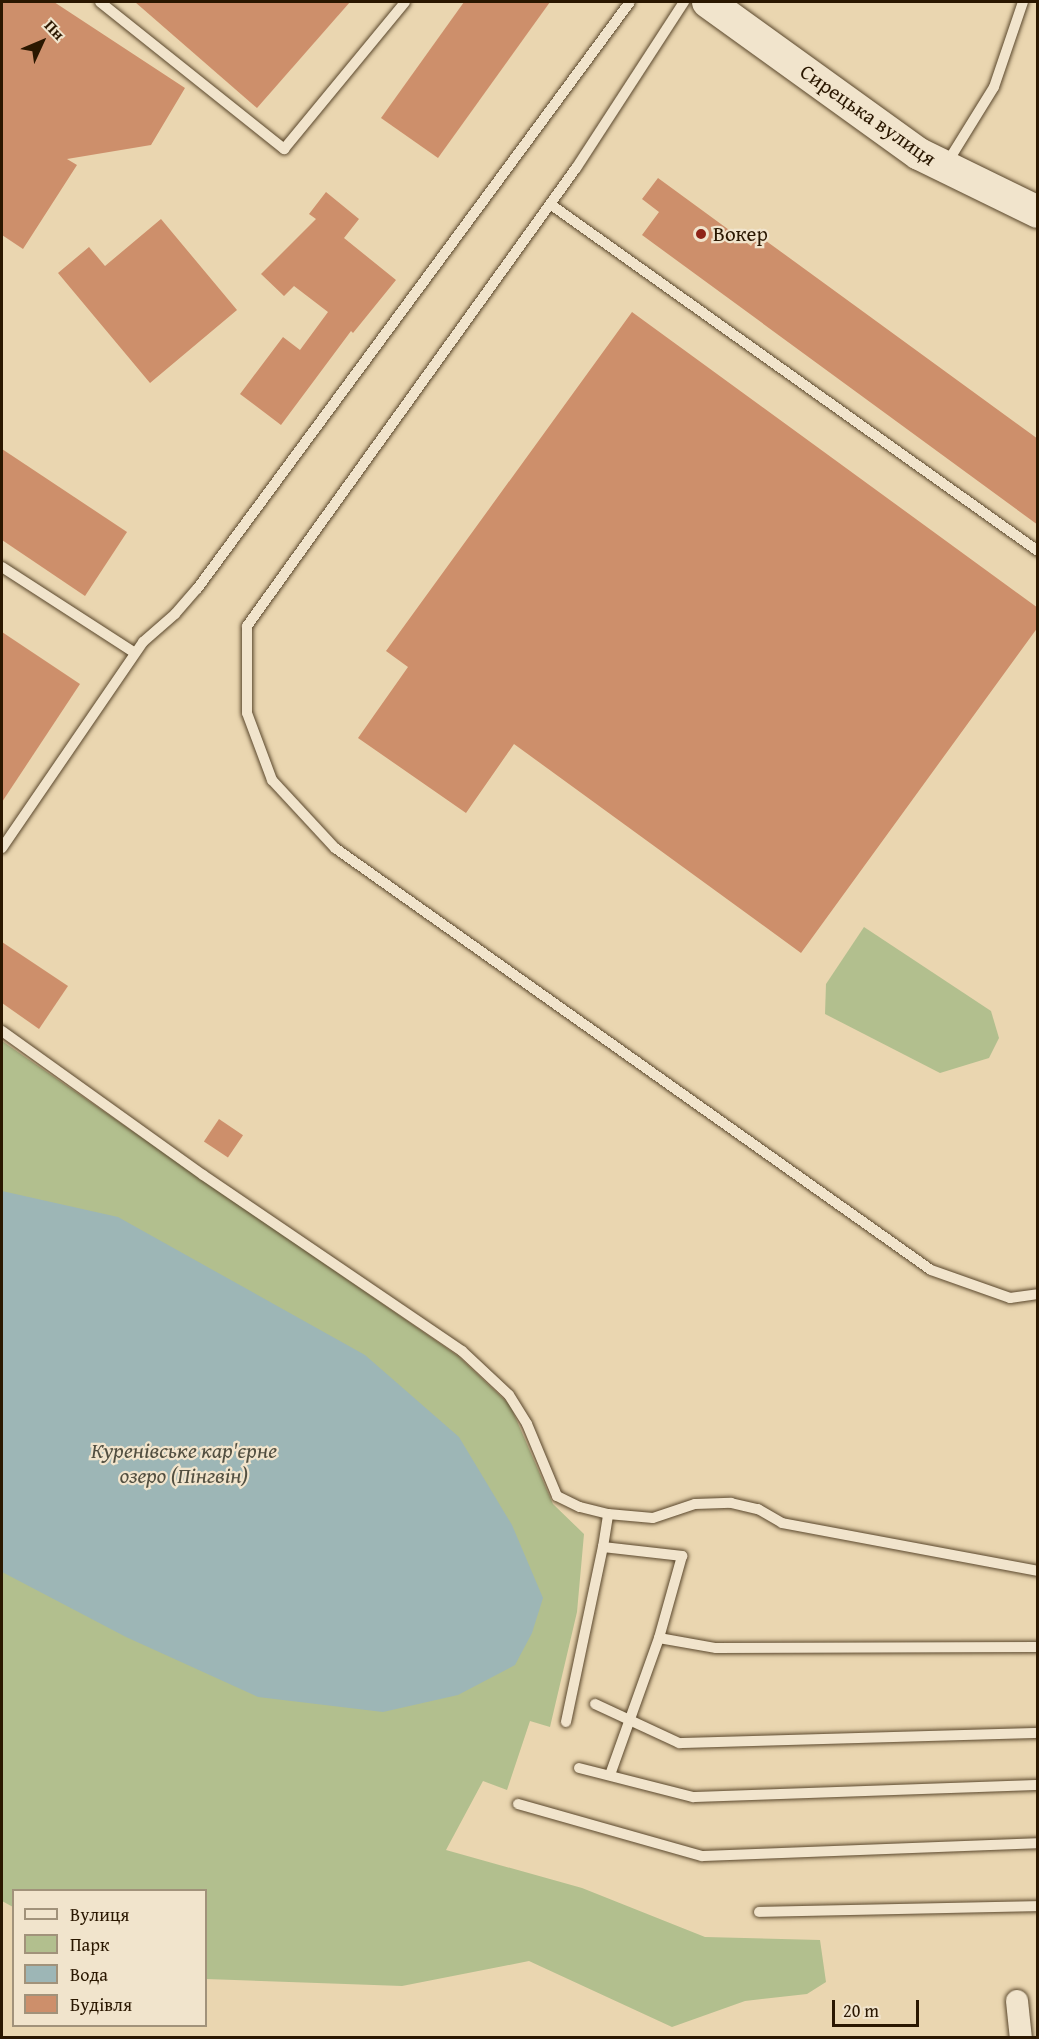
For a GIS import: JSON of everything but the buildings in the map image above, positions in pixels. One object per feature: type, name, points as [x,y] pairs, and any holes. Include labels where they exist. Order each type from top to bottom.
[{"type":"main road","name":"Сирецька вулиця","points":[[708,2],[919,154],[1038,212]]},
{"type":"street","points":[[1017,2001],[1021,2037]]},
{"type":"lane","points":[[100,2],[284,149],[405,2]]},
{"type":"lane","points":[[2,848],[135,653],[149,635],[175,614],[197,589],[630,2]]},
{"type":"lane","points":[[684,2],[550,204],[247,626],[247,713],[272,780],[335,848],[931,1270],[1010,1298],[1038,1294]]},
{"type":"lane","points":[[944,168],[993,87],[1023,2]]},
{"type":"lane","points":[[550,204],[1038,551]]},
{"type":"lane","points":[[2,567],[135,653]]},
{"type":"lane","points":[[2,1031],[203,1175],[462,1351],[508,1395],[527,1424],[557,1496],[580,1507],[608,1514],[653,1518],[695,1504],[731,1503],[758,1509],[782,1523],[1038,1571]]},
{"type":"lane","points":[[566,1722],[608,1514]]},
{"type":"lane","points":[[603,1547],[682,1556],[659,1638],[632,1719],[610,1775]]},
{"type":"lane","points":[[659,1638],[716,1648],[1038,1647]]},
{"type":"lane","points":[[595,1704],[632,1719],[679,1743],[1038,1733]]},
{"type":"lane","points":[[579,1768],[693,1797],[1038,1785]]},
{"type":"lane","points":[[518,1804],[702,1856],[1038,1842]]},
{"type":"lane","points":[[759,1912],[1038,1906]]},
{"type":"green space","points":[[864,927],[991,1011],[999,1038],[989,1058],[940,1073],[825,1014],[826,984]]},
{"type":"green space","points":[[2,1041],[458,1356],[510,1405],[553,1504],[584,1534],[577,1612],[550,1727],[530,1721],[507,1790],[483,1781],[446,1850],[582,1888],[705,1937],[820,1940],[826,1982],[807,1994],[745,2001],[672,2027],[529,1961],[402,1986],[207,1979],[207,1889],[12,1889],[12,1906],[2,1901]]},
{"type":"water","name":"Куренівське кар'єрне озеро (Пінгвін)","points":[[2,1191],[118,1217],[365,1355],[459,1437],[512,1525],[543,1598],[532,1633],[515,1665],[458,1695],[383,1712],[258,1697],[126,1637],[2,1572]]},
{"type":"place","name":"Вокер","points":[[701,234]]}]
